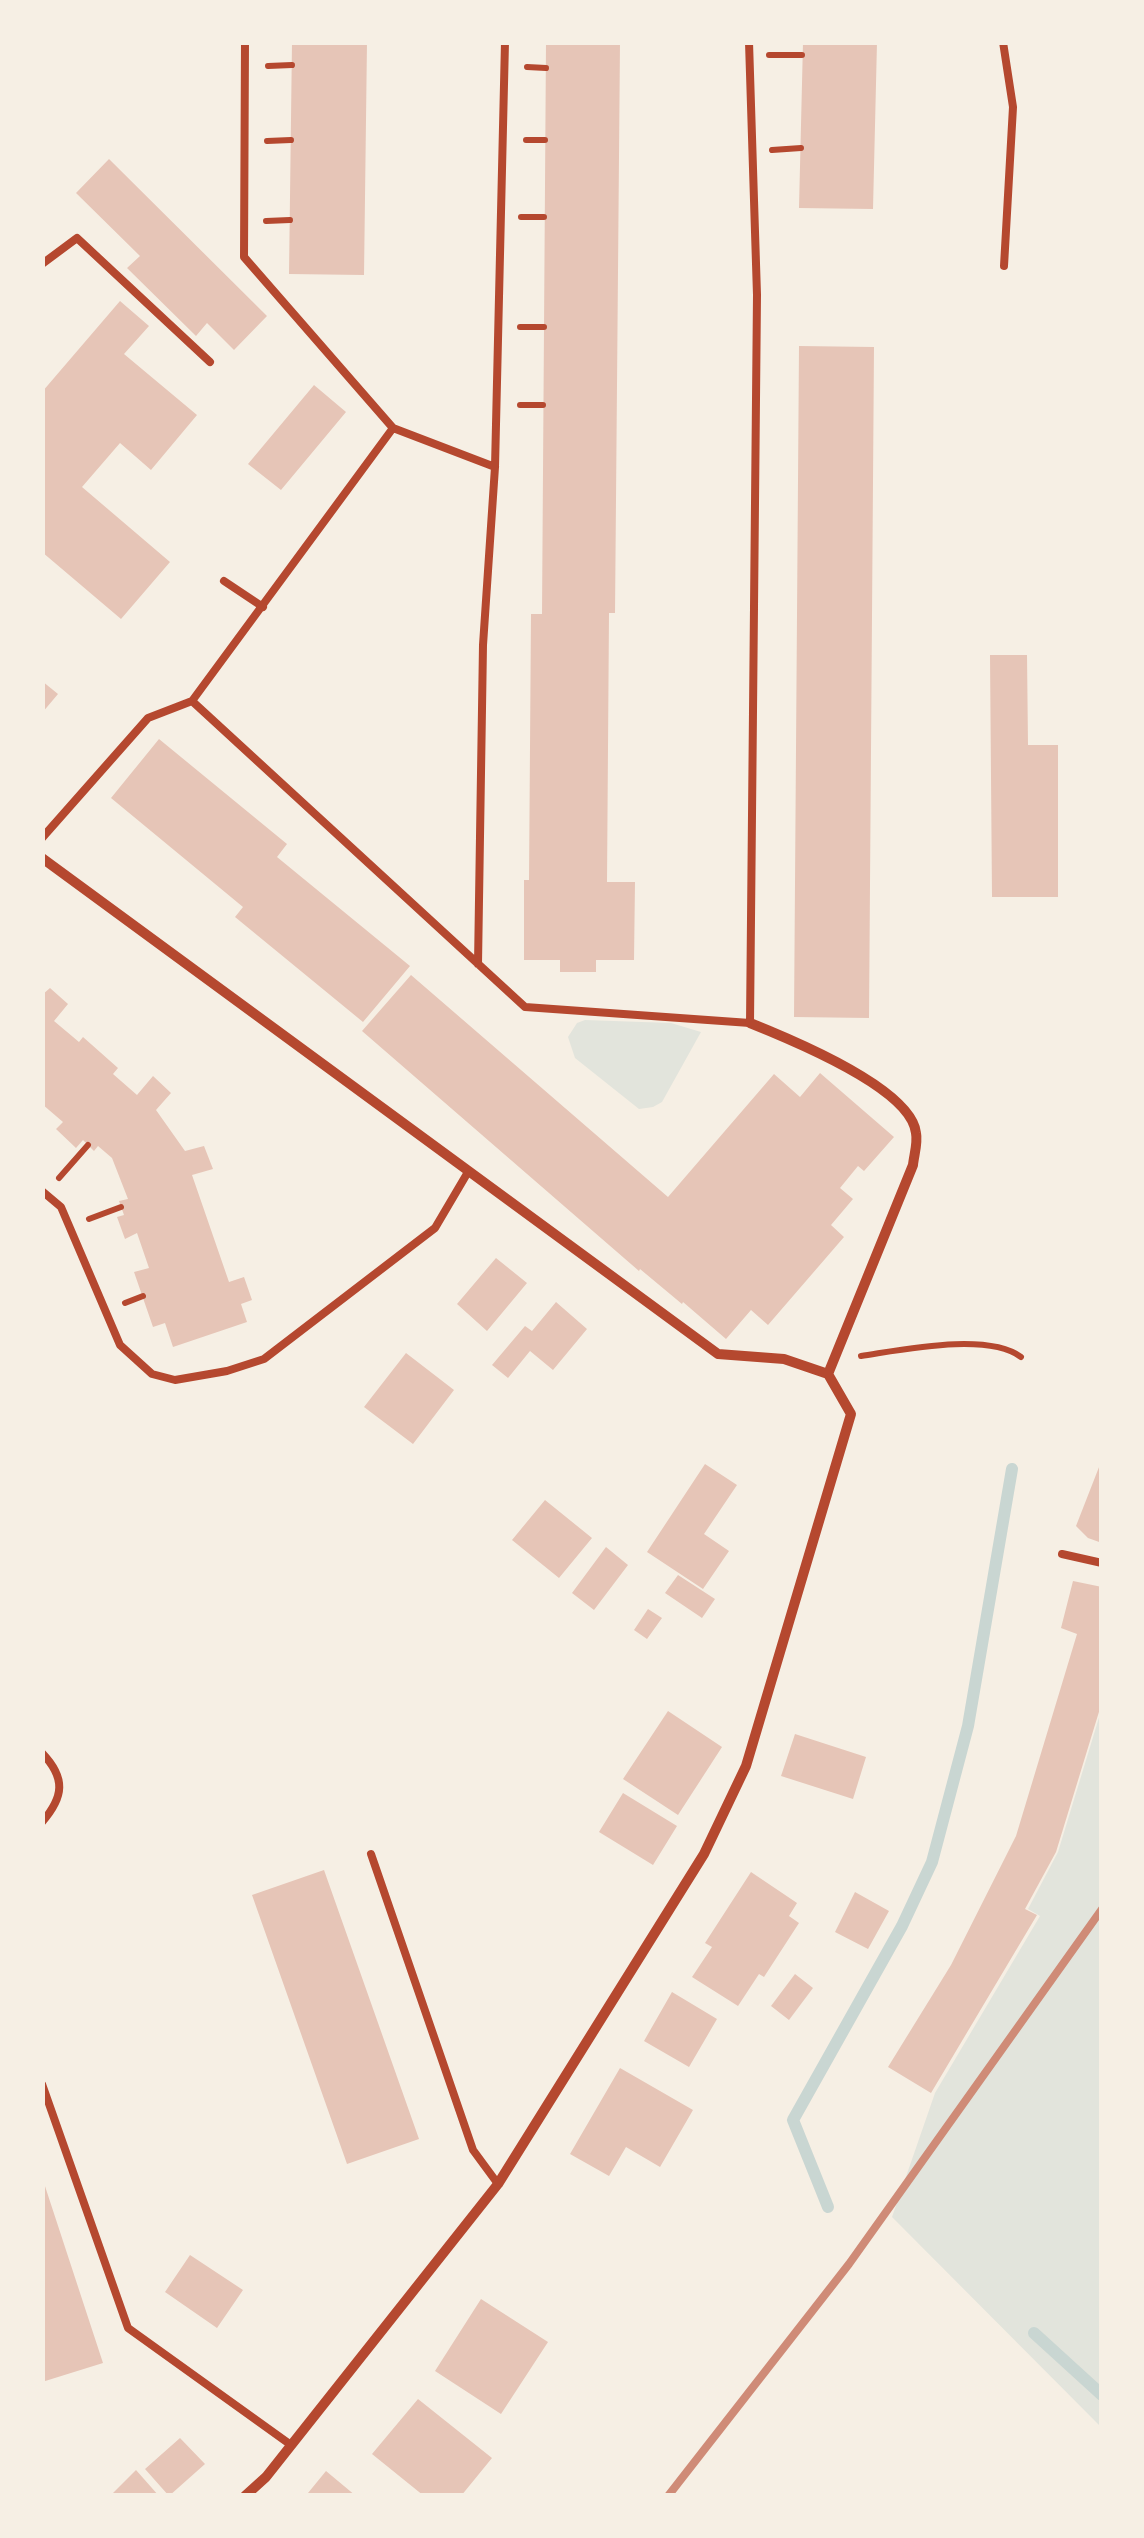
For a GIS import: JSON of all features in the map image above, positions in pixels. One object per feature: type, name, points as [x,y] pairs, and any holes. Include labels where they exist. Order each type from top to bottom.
[{"type":"street","points":[[42,858],[718,1354],[784,1359],[828,1374],[851,1414],[746,1766],[704,1854],[498,2184],[292,2445],[245,2496]]},
{"type":"street","points":[[750,1023],[816,1050],[900,1101],[916,1132],[913,1165],[828,1374]]},
{"type":"lane","points":[[245,42],[244,257],[394,428],[495,467]]},
{"type":"lane","points":[[478,964],[504,42]]},
{"type":"lane","points":[[192,701],[525,1007],[750,1023],[757,295],[750,42]]},
{"type":"lane","points":[[1003,42],[1013,107],[1004,266]]},
{"type":"lane","points":[[42,264],[77,238],[210,362]]},
{"type":"lane","points":[[42,838],[148,718],[192,701],[394,428]]},
{"type":"lane","points":[[224,581],[263,607]]},
{"type":"lane","points":[[44,1193],[61,1207],[120,1345],[152,1374],[174,1380],[226,1372],[264,1360],[435,1228],[468,1172]]},
{"type":"lane","points":[[1062,1554],[1102,1563]]},
{"type":"lane","points":[[42,1753],[60,1781],[59,1803],[42,1822]]},
{"type":"lane","points":[[370,1854],[473,2150],[498,2184]]},
{"type":"lane","points":[[42,2084],[128,2328],[292,2445]]},
{"type":"path","points":[[44,1193],[88,1145]]},
{"type":"path","points":[[835,1360],[986,1344],[1011,1349],[1021,1357]]},
{"type":"shaded area","points":[[577,1023],[671,1023],[701,1032],[662,1102],[639,1109],[575,1058],[568,1037]]},
{"type":"shaded area","points":[[1101,1711],[1101,2427],[892,2217],[935,2093],[1040,1916],[1028,1909],[1058,1852]]},
{"type":"building","points":[[292,42],[367,42],[364,275],[289,274]]},
{"type":"building","points":[[546,42],[620,42],[615,613],[609,613],[607,882],[635,882],[634,960],[596,960],[596,972],[560,972],[560,960],[524,960],[524,880],[529,880],[531,614],[542,614]]},
{"type":"building","points":[[803,42],[877,42],[873,209],[799,208]]},
{"type":"building","points":[[109,159],[267,316],[234,350],[207,323],[196,336],[127,268],[140,256],[76,193]]},
{"type":"building","points":[[120,301],[149,326],[124,354],[197,415],[151,470],[120,443],[82,487],[170,562],[121,619],[42,552],[42,392]]},
{"type":"building","points":[[799,346],[874,347],[869,1018],[794,1017]]},
{"type":"building","points":[[314,385],[346,412],[281,490],[248,464]]},
{"type":"building","points":[[990,655],[1027,655],[1028,745],[1058,745],[1058,897],[992,897]]},
{"type":"building","points":[[42,681],[58,694],[42,713]]},
{"type":"building","points":[[159,739],[287,844],[277,857],[410,966],[363,1022],[235,917],[243,907],[111,798]]},
{"type":"building","points":[[411,975],[668,1197],[774,1074],[800,1097],[820,1073],[894,1137],[864,1171],[858,1166],[840,1188],[853,1199],[831,1225],[844,1237],[768,1325],[751,1310],[726,1339],[639,1271],[362,1031]]},
{"type":"building","points":[[50,988],[68,1004],[54,1021],[79,1042],[83,1037],[118,1068],[113,1074],[137,1095],[153,1076],[171,1093],[156,1110],[185,1151],[204,1146],[213,1169],[192,1175],[229,1282],[244,1277],[252,1300],[241,1304],[247,1322],[173,1347],[165,1323],[153,1327],[134,1272],[149,1268],[137,1233],[125,1239],[117,1217],[124,1215],[119,1201],[128,1199],[112,1158],[98,1146],[94,1151],[83,1140],[76,1148],[56,1129],[63,1122],[42,1104],[42,995]]},
{"type":"building","points":[[496,1258],[527,1283],[487,1331],[457,1304]]},
{"type":"building","points":[[556,1302],[587,1329],[553,1370],[530,1351],[508,1378],[492,1365],[525,1326],[532,1331]]},
{"type":"building","points":[[406,1353],[454,1390],[413,1444],[364,1407]]},
{"type":"building","points":[[1101,1462],[1102,1543],[1088,1538],[1076,1526]]},
{"type":"building","points":[[705,1464],[737,1485],[704,1534],[729,1551],[703,1589],[647,1552]]},
{"type":"building","points":[[545,1500],[592,1538],[559,1578],[512,1540]]},
{"type":"building","points":[[606,1547],[628,1565],[594,1610],[572,1593]]},
{"type":"building","points":[[678,1575],[715,1599],[702,1618],[665,1593]]},
{"type":"building","points":[[1073,1581],[1102,1587],[1102,1702],[1056,1852],[1025,1909],[1037,1915],[931,2093],[888,2067],[951,1965],[1016,1836],[1077,1634],[1061,1628]]},
{"type":"building","points":[[648,1609],[662,1618],[647,1639],[634,1630]]},
{"type":"building","points":[[668,1711],[722,1747],[678,1815],[623,1779]]},
{"type":"building","points":[[795,1734],[866,1757],[853,1799],[781,1776]]},
{"type":"building","points":[[623,1793],[677,1826],[653,1865],[599,1832]]},
{"type":"building","points":[[324,1870],[419,2139],[347,2164],[252,1895]]},
{"type":"building","points":[[751,1872],[797,1903],[789,1916],[799,1923],[764,1977],[759,1974],[738,2006],[692,1977],[712,1947],[705,1943]]},
{"type":"building","points":[[855,1892],[889,1911],[868,1949],[835,1932]]},
{"type":"building","points":[[795,1974],[813,1988],[789,2020],[771,2006]]},
{"type":"building","points":[[672,1992],[717,2019],[689,2067],[644,2041]]},
{"type":"building","points":[[620,2068],[693,2110],[660,2167],[626,2147],[609,2176],[570,2154]]},
{"type":"building","points":[[42,2177],[103,2363],[42,2382]]},
{"type":"building","points":[[190,2255],[243,2290],[217,2328],[165,2292]]},
{"type":"building","points":[[481,2299],[548,2342],[501,2414],[435,2371]]},
{"type":"building","points":[[418,2399],[492,2458],[461,2496],[424,2496],[372,2454]]},
{"type":"building","points":[[180,2438],[205,2464],[169,2496],[145,2469]]},
{"type":"building","points":[[136,2470],[159,2496],[110,2496]]},
{"type":"building","points":[[326,2471],[356,2496],[308,2493]]},
{"type":"waterway","points":[[828,2207],[793,2120],[902,1926],[932,1862],[968,1726],[1012,1469]]},
{"type":"waterway","points":[[1034,2333],[1102,2395]]},
{"type":"railway","points":[[668,2496],[849,2264],[1102,1909]]}]
